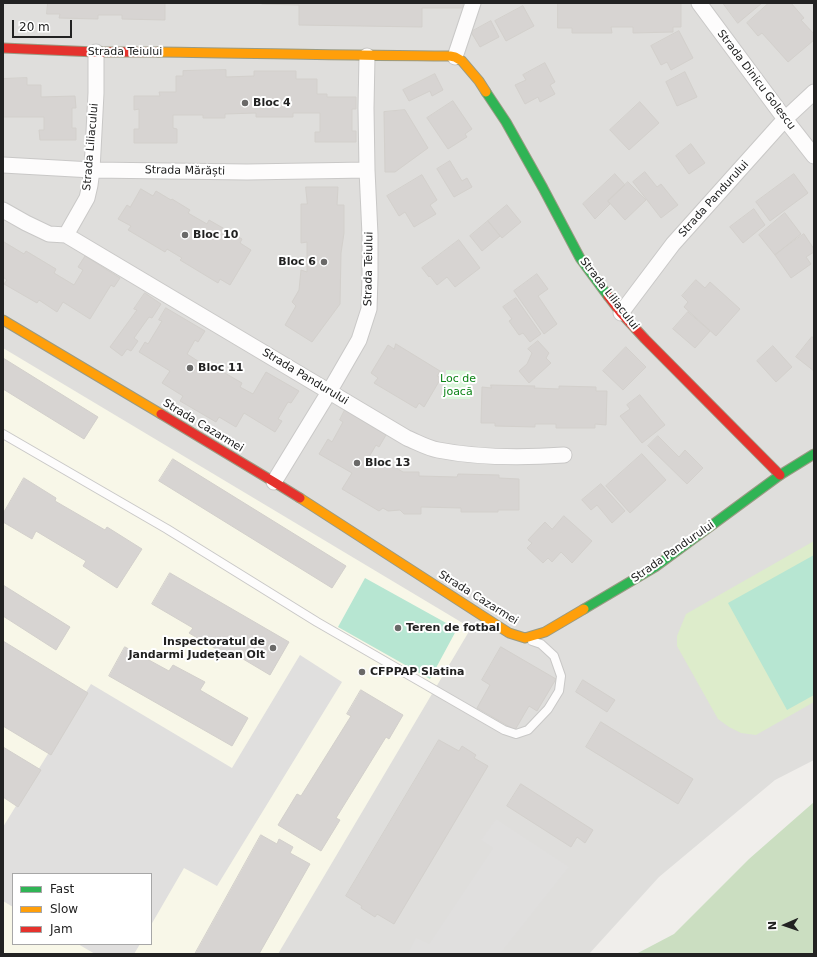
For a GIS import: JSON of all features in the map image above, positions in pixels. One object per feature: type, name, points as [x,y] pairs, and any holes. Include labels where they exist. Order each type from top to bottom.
[{"type":"street","points":[[455,57],[473,3]]},
{"type":"street","name":"Strada Dinicu Golescu","points":[[699,3],[814,156]]},
{"type":"street","name":"Strada Teiului","points":[[3,48],[96,52],[455,57]]},
{"type":"street","name":"Strada Liliacului","points":[[66,235],[87,198],[90,186],[96,93],[96,52]]},
{"type":"street","name":"Strada Teiului","points":[[274,482],[359,340],[369,310],[370,235],[367,170],[367,56]]},
{"type":"street","name":"Strada Liliacului","points":[[455,57],[462,61],[479,81],[506,122],[580,258],[621,313],[780,475]]},
{"type":"street","name":"Strada Pandurului","points":[[621,313],[673,244],[785,119],[814,92]]},
{"type":"street","name":"Strada Mărăști","points":[[3,165],[92,170],[248,172],[367,170]]},
{"type":"street","points":[[3,210],[49,234],[66,235]]},
{"type":"street","name":"Strada Pandurului","points":[[66,235],[407,438],[436,450],[463,454],[536,457],[564,455]]},
{"type":"street","name":"Strada Cazarmei","points":[[3,320],[274,482],[508,633],[525,638]]},
{"type":"street","name":"Strada Pandurului","points":[[525,638],[545,632],[655,566],[780,475],[814,454]]},
{"type":"lane","name":"Strada Cazarmei","points":[[3,434],[167,529],[324,626],[504,730],[516,734],[528,730],[548,709],[559,691],[561,676],[554,656],[541,644],[525,638]]},
{"type":"shaded area","points":[[3,3],[814,3],[814,760],[775,780],[659,877],[589,954],[3,954]]},
{"type":"shaded area","points":[[3,348],[471,628],[278,954],[3,954]]},
{"type":"shaded area","points":[[300,655],[342,682],[217,886],[184,868],[152,923],[152,873],[12,873],[12,906],[3,901],[3,827],[91,684],[232,768]]},
{"type":"shaded area","points":[[496,819],[569,867],[500,954],[408,954],[416,938],[429,944],[493,848],[481,840]]},
{"type":"shaded area","points":[[80,945],[139,945],[134,954],[95,954]]},
{"type":"green space","name":"Loc de joacă","points":[[446,370],[471,371],[470,399],[446,399]]},
{"type":"green space","points":[[814,541],[814,702],[756,735],[741,733],[718,719],[677,646],[677,636],[686,614]]},
{"type":"green space","points":[[814,555],[814,695],[787,710],[728,603]]},
{"type":"green space","name":"Teren de fotbal","points":[[365,578],[457,629],[430,679],[338,627]]},
{"type":"green space","points":[[814,802],[814,954],[636,954],[674,934],[749,859]]},
{"type":"building","points":[[48,3],[165,3],[165,20],[122,19],[122,15],[98,15],[98,19],[59,18],[60,14],[47,14]]},
{"type":"building","points":[[262,3],[463,3],[463,8],[422,8],[422,27],[299,25],[299,5]]},
{"type":"building","points":[[558,3],[681,3],[681,27],[673,27],[673,32],[633,33],[633,27],[611,27],[612,33],[572,33],[572,28],[558,28]]},
{"type":"building","points":[[723,3],[762,3],[738,23]]},
{"type":"building","points":[[769,3],[791,3],[804,18],[801,20],[814,34],[814,40],[788,62],[762,33],[758,36],[747,23]]},
{"type":"building","points":[[523,6],[534,26],[506,41],[495,21]]},
{"type":"building","points":[[491,21],[499,37],[480,47],[471,32]]},
{"type":"building","points":[[679,31],[693,58],[671,70],[667,62],[661,65],[651,46]]},
{"type":"building","points":[[545,63],[555,82],[550,85],[555,94],[540,102],[538,97],[525,104],[515,85],[526,80],[523,75]]},
{"type":"building","name":"Bloc 4","points":[[226,70],[226,77],[254,76],[254,71],[296,71],[296,79],[317,79],[317,94],[327,94],[327,97],[356,97],[356,109],[352,109],[352,131],[356,131],[356,142],[315,142],[315,132],[320,132],[320,113],[293,113],[293,117],[256,117],[256,113],[225,114],[225,118],[203,118],[203,115],[173,115],[173,128],[177,129],[177,143],[134,143],[134,129],[139,129],[139,109],[134,110],[134,96],[160,96],[159,92],[176,92],[176,76],[183,76],[183,71]]},
{"type":"building","points":[[685,72],[697,97],[677,106],[666,82]]},
{"type":"building","points":[[435,74],[443,90],[432,96],[430,91],[409,101],[403,90]]},
{"type":"building","points":[[27,78],[27,85],[41,85],[41,97],[75,96],[76,108],[72,108],[72,128],[76,128],[76,140],[40,140],[39,130],[44,130],[44,117],[3,117],[3,79]]},
{"type":"building","points":[[453,101],[472,129],[465,134],[467,137],[448,149],[427,118]]},
{"type":"building","points":[[640,102],[659,123],[629,150],[610,130]]},
{"type":"building","points":[[405,110],[428,148],[395,172],[385,172],[384,112]]},
{"type":"building","points":[[691,144],[705,163],[689,174],[676,156]]},
{"type":"building","points":[[450,161],[462,181],[467,178],[472,187],[454,197],[437,169]]},
{"type":"building","points":[[645,172],[657,187],[661,184],[678,205],[661,218],[633,182]]},
{"type":"building","points":[[615,174],[625,185],[608,201],[610,204],[595,219],[583,204]]},
{"type":"building","points":[[794,174],[808,193],[770,221],[756,202]]},
{"type":"building","points":[[422,175],[437,200],[430,205],[436,214],[414,227],[405,212],[399,216],[387,196]]},
{"type":"building","points":[[628,182],[646,200],[625,220],[608,201]]},
{"type":"building","name":"Bloc 6","points":[[306,187],[338,187],[337,205],[344,205],[340,304],[312,342],[285,325],[296,306],[292,302],[299,290],[301,270],[307,272],[307,242],[301,243],[301,204],[307,204]]},
{"type":"building","name":"Bloc 10","points":[[141,189],[153,196],[156,191],[190,210],[188,213],[207,224],[209,220],[242,239],[240,243],[251,250],[230,285],[220,279],[218,283],[180,260],[182,258],[167,249],[165,252],[128,230],[131,226],[118,219],[127,205],[130,207]]},
{"type":"building","points":[[507,205],[521,222],[502,238],[488,221]]},
{"type":"building","points":[[754,209],[765,225],[743,243],[730,227]]},
{"type":"building","points":[[785,213],[801,234],[775,255],[759,235]]},
{"type":"building","points":[[488,221],[500,236],[482,251],[470,236]]},
{"type":"building","points":[[804,234],[814,249],[814,252],[806,257],[811,264],[791,278],[775,255]]},
{"type":"building","points":[[459,240],[480,268],[455,287],[447,277],[437,285],[422,268]]},
{"type":"building","points":[[4,242],[24,254],[26,251],[56,269],[54,273],[74,285],[83,270],[78,267],[85,256],[120,278],[114,287],[111,285],[90,319],[63,302],[57,312],[39,300],[37,303],[4,284],[7,280],[3,277]]},
{"type":"building","points":[[537,274],[548,289],[538,296],[557,324],[544,334],[514,291]]},
{"type":"building","points":[[696,280],[705,288],[710,282],[740,309],[716,336],[684,307],[688,302],[682,296]]},
{"type":"building","points":[[145,293],[161,304],[152,318],[149,317],[134,338],[138,341],[131,351],[127,349],[122,356],[110,347],[137,310],[134,309]]},
{"type":"building","points":[[516,298],[541,334],[530,342],[523,333],[519,335],[509,321],[512,319],[503,307]]},
{"type":"building","name":"Bloc 11","points":[[166,308],[205,331],[198,342],[195,340],[187,354],[204,365],[206,362],[242,383],[240,387],[253,394],[266,372],[299,391],[291,403],[288,402],[278,419],[282,421],[275,432],[244,413],[236,427],[219,417],[216,422],[180,401],[183,396],[162,383],[170,371],[139,352],[145,342],[148,344],[162,321],[159,320]]},
{"type":"building","points":[[688,312],[710,331],[695,348],[673,329]]},
{"type":"building","points":[[812,337],[814,338],[814,371],[796,357]]},
{"type":"building","points":[[538,341],[549,353],[546,358],[551,363],[529,383],[519,371],[527,364],[532,353],[528,349]]},
{"type":"building","points":[[396,344],[440,371],[437,376],[441,378],[424,407],[419,403],[416,408],[374,383],[378,378],[371,373],[388,345],[394,349]]},
{"type":"building","points":[[773,346],[792,367],[776,382],[757,361]]},
{"type":"building","points":[[626,347],[646,367],[623,390],[603,371]]},
{"type":"building","points":[[3,358],[98,417],[84,439],[3,389]]},
{"type":"building","points":[[491,385],[535,386],[534,388],[559,389],[559,386],[596,387],[596,391],[607,391],[606,425],[595,424],[595,428],[556,428],[556,424],[535,424],[535,427],[495,426],[495,423],[481,423],[482,387],[491,388]]},
{"type":"building","points":[[640,395],[665,425],[642,443],[620,416],[630,409],[627,405]]},
{"type":"building","name":"Bloc 13","points":[[345,410],[386,435],[379,447],[376,445],[369,457],[383,465],[385,461],[403,472],[419,472],[419,476],[457,477],[458,474],[499,475],[499,478],[519,479],[519,510],[498,510],[498,512],[461,512],[461,508],[421,507],[421,514],[404,514],[400,510],[388,511],[383,508],[379,511],[342,489],[352,473],[319,454],[328,439],[332,442],[343,422],[340,420]]},
{"type":"building","points":[[658,436],[679,457],[685,450],[703,468],[687,484],[648,446]]},
{"type":"building","points":[[642,454],[666,480],[630,513],[606,486]]},
{"type":"building","points":[[173,459],[346,566],[332,588],[159,481]]},
{"type":"building","points":[[24,478],[56,498],[55,501],[105,530],[107,527],[142,549],[117,588],[83,566],[86,561],[36,531],[32,539],[3,522],[3,514]]},
{"type":"building","points":[[601,484],[625,511],[612,523],[597,505],[591,510],[582,500]]},
{"type":"building","points":[[564,516],[592,541],[572,563],[561,552],[552,562],[548,558],[543,563],[527,548],[532,543],[528,540],[545,522],[552,529]]},
{"type":"building","points":[[170,573],[289,642],[270,675],[228,650],[225,654],[189,633],[193,628],[152,604]]},
{"type":"building","points":[[3,585],[70,627],[56,650],[3,616]]},
{"type":"building","points":[[3,641],[88,693],[51,755],[3,726]]},
{"type":"building","points":[[125,647],[169,671],[173,665],[205,682],[200,690],[248,718],[232,746],[109,676]]},
{"type":"building","points":[[501,647],[556,679],[537,711],[529,706],[515,730],[477,708],[490,685],[482,680]]},
{"type":"building","points":[[583,680],[615,700],[607,712],[576,692]]},
{"type":"building","points":[[361,690],[403,715],[389,739],[386,737],[336,818],[340,820],[321,851],[278,825],[297,794],[301,796],[351,716],[347,714]]},
{"type":"building","points":[[601,722],[693,779],[678,804],[586,747]]},
{"type":"building","points":[[439,740],[459,751],[462,746],[476,755],[474,758],[488,766],[394,924],[377,914],[375,917],[361,908],[362,906],[346,896]]},
{"type":"building","points":[[3,747],[41,770],[18,807],[3,797]]},
{"type":"building","points":[[521,784],[593,830],[585,843],[577,837],[571,847],[507,806]]},
{"type":"building","points":[[261,835],[277,844],[279,839],[293,847],[290,853],[310,864],[259,954],[195,954]]},
{"type":"traffic: fast","points":[[486,92],[506,122],[580,258],[608,296]]},
{"type":"traffic: fast","points":[[584,609],[655,567],[780,475],[814,454]]},
{"type":"traffic: slow","points":[[158,52],[450,56],[462,61],[486,92]]},
{"type":"traffic: slow","points":[[3,320],[161,414]]},
{"type":"traffic: slow","points":[[300,498],[509,633],[525,638],[545,632],[584,609]]},
{"type":"traffic: jam","points":[[3,48],[96,52],[158,52]]},
{"type":"traffic: jam","points":[[608,296],[621,313],[645,339],[780,475]]},
{"type":"traffic: jam","points":[[161,414],[300,498]]},
{"type":"place","name":"Bloc 4","points":[[245,103]]},
{"type":"place","name":"Bloc 10","points":[[185,235]]},
{"type":"place","name":"Bloc 6","points":[[324,262]]},
{"type":"place","name":"Bloc 11","points":[[190,368]]},
{"type":"place","name":"Bloc 13","points":[[357,463]]},
{"type":"place","name":"Teren de fotbal","points":[[398,628]]},
{"type":"place","name":"Inspectoratul de Jandarmi Județean Olt","points":[[273,648]]},
{"type":"place","name":"CFPPAP Slatina","points":[[362,672]]}]
